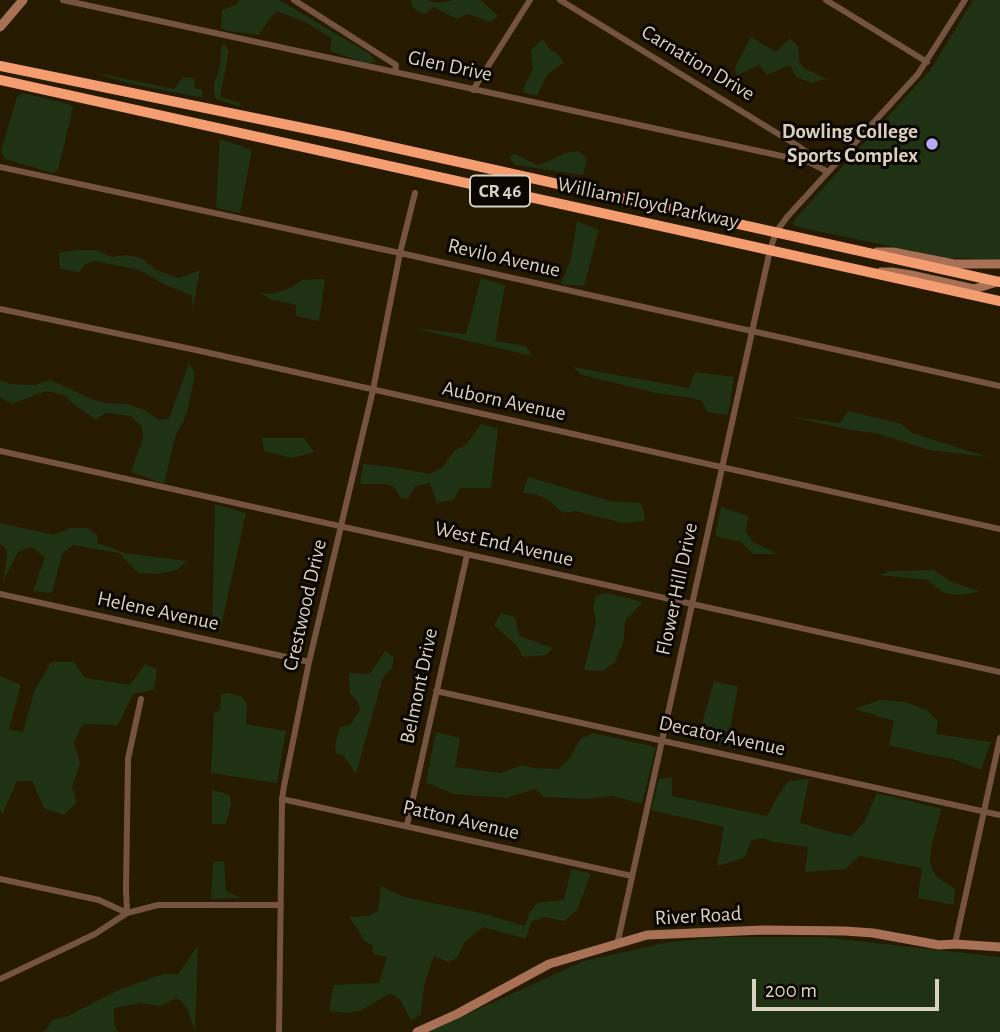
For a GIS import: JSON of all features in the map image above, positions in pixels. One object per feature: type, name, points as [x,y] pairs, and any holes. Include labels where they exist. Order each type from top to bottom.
[{"type":"highway","name":"William Floyd Parkway","points":[[0,64],[342,136],[773,241],[869,272],[1000,301]]},
{"type":"highway","name":"William Floyd Parkway","points":[[0,80],[773,241],[873,254],[999,282]]},
{"type":"street","points":[[0,27],[23,0]]},
{"type":"street","name":"Glen Drive","points":[[63,0],[808,162],[828,172]]},
{"type":"street","points":[[294,0],[390,60],[396,65],[395,72]]},
{"type":"street","points":[[473,90],[530,0]]},
{"type":"street","name":"Carnation Drive","points":[[560,0],[801,147],[809,155],[808,162]]},
{"type":"street","points":[[826,0],[927,62]]},
{"type":"street","points":[[773,241],[787,217],[918,74],[965,0]]},
{"type":"street","name":"Revilo Avenue","points":[[0,167],[1000,386]]},
{"type":"street","name":"Crestwood Drive","points":[[279,1032],[282,799],[309,662],[373,390],[400,253],[415,193]]},
{"type":"street","name":"Flower Hill Drive","points":[[617,945],[773,241]]},
{"type":"street","points":[[873,254],[893,252],[954,264],[1000,264]]},
{"type":"street","points":[[869,272],[892,272],[974,289],[999,282]]},
{"type":"street","name":"Auborn Avenue","points":[[0,309],[1000,529]]},
{"type":"street","name":"West End Avenue","points":[[0,451],[1000,672]]},
{"type":"street","name":"Belmont Drive","points":[[407,825],[467,555]]},
{"type":"street","name":"Helene Avenue","points":[[0,594],[309,662]]},
{"type":"street","name":"Decator Avenue","points":[[436,691],[1000,815]]},
{"type":"street","points":[[127,913],[128,759],[141,699]]},
{"type":"street","points":[[956,944],[1000,738]]},
{"type":"street","name":"Patton Avenue","points":[[282,799],[632,876]]},
{"type":"street","points":[[0,879],[99,900],[127,913]]},
{"type":"street","points":[[0,979],[95,934],[127,913],[158,905],[281,905]]},
{"type":"street","name":"River Road","points":[[417,1032],[457,1014],[549,964],[647,935],[763,930],[845,931],[873,933],[939,945],[1000,947]]},
{"type":"green space","points":[[239,0],[279,0],[370,54],[376,62],[366,63],[332,52],[332,39],[307,23],[277,11],[259,35],[221,28],[222,10],[237,4]]},
{"type":"green space","points":[[411,0],[438,3],[478,0],[498,16],[490,22],[468,14],[457,19],[433,7],[425,14],[417,11]]},
{"type":"green space","name":"Dowling College Sports Complex","points":[[973,0],[1000,0],[1000,261],[945,258],[794,226],[796,218],[931,69]]},
{"type":"green space","points":[[751,37],[776,52],[790,38],[798,47],[799,61],[804,68],[827,79],[811,83],[796,77],[790,65],[767,75],[759,65],[736,76],[735,67]]},
{"type":"green space","points":[[543,39],[550,50],[564,62],[547,75],[537,96],[522,92],[533,68],[531,50]]},
{"type":"green space","points":[[224,43],[229,51],[220,97],[240,103],[241,107],[216,99],[214,93]]},
{"type":"green space","points":[[93,72],[174,89],[183,77],[195,78],[194,88],[202,90],[203,98],[127,83]]},
{"type":"green space","points":[[22,93],[69,104],[73,108],[58,170],[52,173],[5,159],[1,151],[17,97]]},
{"type":"green space","points":[[220,139],[252,150],[240,213],[216,208]]},
{"type":"green space","points":[[579,151],[587,159],[583,175],[515,165],[509,157],[515,154],[537,165],[564,153]]},
{"type":"green space","points":[[577,221],[599,230],[584,286],[561,284],[571,259]]},
{"type":"green space","points":[[96,250],[112,257],[126,255],[141,258],[156,270],[179,278],[200,270],[193,309],[192,296],[139,270],[95,261],[86,264],[79,272],[60,269],[59,253]]},
{"type":"green space","points":[[481,278],[505,285],[495,341],[526,346],[532,356],[413,328],[466,334]]},
{"type":"green space","points":[[325,279],[319,321],[296,316],[296,305],[270,299],[261,293],[272,294],[290,288],[302,280]]},
{"type":"green space","points":[[189,363],[195,373],[187,413],[175,437],[164,484],[131,472],[143,439],[142,427],[131,416],[105,413],[96,420],[64,395],[46,391],[12,404],[0,397],[0,380],[10,384],[36,385],[50,380],[92,399],[127,404],[144,410],[159,420],[169,419]]},
{"type":"green space","points":[[573,367],[689,388],[695,372],[734,377],[728,415],[707,412],[702,401],[582,375]]},
{"type":"green space","points":[[848,411],[902,424],[912,433],[988,457],[929,450],[875,433],[791,417],[840,423]]},
{"type":"green space","points":[[481,424],[498,429],[491,488],[460,488],[453,500],[437,503],[430,483],[415,486],[408,499],[401,498],[393,486],[360,484],[363,464],[429,474],[442,468],[455,450],[466,445]]},
{"type":"green space","points":[[262,438],[304,438],[314,452],[292,458],[264,451]]},
{"type":"green space","points":[[528,477],[610,501],[640,503],[645,521],[623,523],[575,511],[563,513],[548,500],[535,494],[523,493]]},
{"type":"green space","points":[[215,504],[246,513],[220,631],[212,629]]},
{"type":"green space","points":[[721,507],[748,516],[746,532],[753,542],[778,554],[753,554],[741,542],[715,536]]},
{"type":"green space","points":[[0,523],[54,535],[70,528],[88,528],[98,536],[97,543],[125,553],[187,561],[177,570],[157,574],[138,573],[119,553],[73,545],[62,554],[52,593],[33,591],[45,557],[31,547],[18,552],[3,581],[7,555],[5,547],[0,544]]},
{"type":"green space","points":[[934,570],[950,581],[980,592],[957,595],[944,593],[927,580],[880,575],[890,571]]},
{"type":"green space","points":[[607,593],[643,602],[625,621],[624,640],[615,662],[603,671],[584,670],[596,622],[593,608],[596,595]]},
{"type":"green space","points":[[501,613],[515,617],[519,636],[553,648],[546,655],[523,657],[517,646],[494,625]]},
{"type":"green space","points":[[385,651],[394,657],[392,668],[383,677],[356,774],[344,756],[336,753],[335,745],[340,727],[350,725],[360,710],[358,702],[350,693],[349,673],[370,674]]},
{"type":"green space","points":[[51,662],[74,662],[85,678],[130,685],[145,664],[157,669],[154,690],[133,694],[118,725],[83,724],[74,743],[80,763],[72,787],[77,802],[64,815],[44,808],[32,781],[17,781],[2,815],[0,676],[21,685],[9,729],[23,732],[34,692]]},
{"type":"green space","points":[[714,681],[738,687],[727,746],[697,741]]},
{"type":"green space","points":[[221,694],[241,696],[247,704],[246,724],[286,731],[277,783],[211,773],[214,713],[220,710]]},
{"type":"green space","points":[[880,700],[906,702],[927,710],[938,721],[936,734],[991,742],[981,770],[953,759],[889,745],[894,721],[855,709]]},
{"type":"green space","points":[[436,732],[460,738],[455,767],[501,773],[522,765],[559,769],[569,759],[580,739],[593,733],[656,747],[642,804],[613,796],[586,799],[544,797],[535,789],[507,798],[453,794],[426,782]]},
{"type":"green space","points":[[672,777],[672,796],[767,816],[789,781],[809,779],[800,823],[852,836],[864,822],[877,793],[942,809],[932,842],[930,863],[936,876],[955,889],[954,905],[918,898],[922,868],[859,856],[846,869],[805,872],[808,847],[762,838],[752,840],[744,858],[717,866],[724,827],[651,810],[659,779]]},
{"type":"green space","points":[[212,790],[230,795],[231,804],[226,824],[212,824]]},
{"type":"green space","points":[[224,861],[226,891],[242,898],[211,899],[213,862]]},
{"type":"green space","points":[[571,869],[591,874],[577,910],[564,921],[545,917],[531,922],[526,939],[483,927],[464,943],[457,958],[449,962],[434,956],[424,985],[421,1014],[411,1021],[401,1001],[390,993],[360,1011],[329,1011],[333,985],[379,983],[387,957],[373,954],[373,946],[363,940],[349,917],[368,916],[378,911],[381,886],[404,897],[481,913],[525,926],[537,903],[564,900]]},
{"type":"green space","points":[[723,937],[822,937],[1000,957],[1000,1032],[428,1032],[584,961],[670,942]]},
{"type":"green space","points":[[198,946],[195,1032],[187,1008],[178,998],[159,1006],[141,1003],[114,1008],[114,1023],[118,1032],[44,1032],[53,1020],[68,1016],[116,991],[163,974],[178,974]]},
{"type":"place","name":"Dowling College Sports Complex","points":[[932,144]]}]
